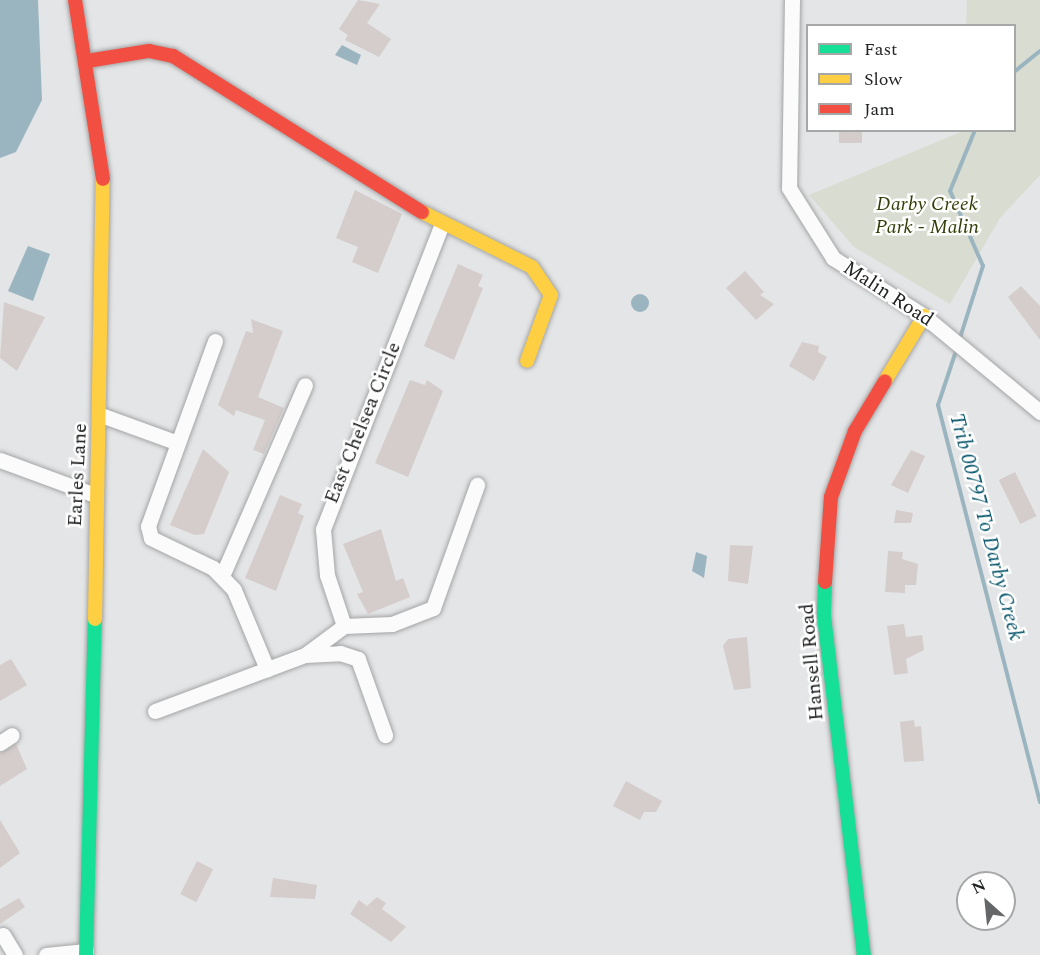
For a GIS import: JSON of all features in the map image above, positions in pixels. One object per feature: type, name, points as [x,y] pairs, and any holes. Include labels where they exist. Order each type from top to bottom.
[{"type":"street","name":"Earles Lane","points":[[75,0],[87,61],[105,216],[100,415],[95,495],[86,953]]},
{"type":"street","name":"Malin Road","points":[[792,0],[789,188],[833,258],[924,316],[1040,412]]},
{"type":"street","points":[[87,61],[149,51],[173,56],[442,224],[532,267],[550,287],[527,362]]},
{"type":"street","name":"East Chelsea Circle","points":[[344,626],[327,575],[323,529],[442,224]]},
{"type":"street","name":"Hansell Road","points":[[864,955],[824,616],[828,523],[831,497],[855,431],[924,316]]},
{"type":"street","points":[[215,341],[149,511],[151,538],[222,576],[242,606],[267,669]]},
{"type":"street","points":[[222,576],[305,385]]},
{"type":"street","points":[[100,415],[175,442]]},
{"type":"street","points":[[0,460],[95,495]]},
{"type":"street","points":[[154,711],[305,655],[344,626],[392,624],[433,608],[477,485]]},
{"type":"street","points":[[305,655],[340,653],[358,658],[385,735]]},
{"type":"street","points":[[3,935],[15,955]]},
{"type":"street","points":[[46,955],[86,953]]},
{"type":"green space","name":"Darby Creek Park - Malin","points":[[967,0],[1040,0],[1040,175],[1000,218],[950,304],[854,247],[809,195],[961,132],[1016,132],[1016,24],[966,24]]},
{"type":"water","points":[[0,0],[38,0],[42,100],[16,152],[0,158]]},
{"type":"water","points":[[342,45],[361,55],[357,65],[335,55]]},
{"type":"water","points":[[28,246],[50,254],[33,301],[8,291]]},
{"type":"water","points":[[640,294],[646,297],[649,303],[646,309],[640,312],[634,309],[631,303],[634,297]]},
{"type":"water","points":[[696,552],[707,556],[704,578],[692,571]]},
{"type":"building","points":[[358,0],[380,4],[367,23],[391,39],[379,57],[345,40],[348,35],[339,29]]},
{"type":"building","points":[[839,132],[862,132],[862,143],[839,143]]},
{"type":"building","points":[[355,190],[402,214],[378,273],[352,262],[358,247],[336,238]]},
{"type":"building","points":[[458,264],[483,275],[478,286],[483,288],[454,360],[424,346]]},
{"type":"building","points":[[745,271],[764,292],[760,295],[774,304],[756,320],[726,288]]},
{"type":"building","points":[[1021,286],[1040,306],[1040,340],[1008,297]]},
{"type":"building","points":[[4,302],[45,317],[17,371],[0,358]]},
{"type":"building","points":[[251,319],[283,331],[258,397],[284,408],[264,454],[253,450],[265,420],[236,410],[234,416],[218,405],[246,331],[253,333]]},
{"type":"building","points":[[802,342],[819,346],[818,352],[827,357],[814,381],[789,366]]},
{"type":"building","points":[[410,380],[425,385],[427,380],[443,391],[408,477],[375,463]]},
{"type":"building","points":[[203,449],[229,472],[204,534],[195,535],[170,525]]},
{"type":"building","points":[[911,450],[925,456],[908,493],[891,485]]},
{"type":"building","points":[[1015,472],[1036,516],[1020,524],[999,480]]},
{"type":"building","points":[[280,495],[302,504],[298,513],[304,516],[276,591],[245,578]]},
{"type":"building","points":[[896,510],[913,513],[911,523],[894,523]]},
{"type":"building","points":[[381,529],[396,581],[403,578],[410,597],[368,614],[357,594],[363,592],[343,544]]},
{"type":"building","points":[[730,545],[753,546],[748,584],[728,581]]},
{"type":"building","points":[[888,551],[903,552],[902,559],[918,564],[916,585],[905,585],[905,593],[885,592]]},
{"type":"building","points":[[904,624],[906,637],[922,635],[924,650],[906,659],[908,673],[894,675],[887,626]]},
{"type":"building","points":[[747,637],[751,688],[734,690],[723,646],[728,639]]},
{"type":"building","points":[[11,659],[27,685],[0,701],[0,665]]},
{"type":"building","points":[[914,720],[915,727],[921,726],[924,761],[904,762],[900,722]]},
{"type":"building","points":[[16,744],[27,769],[0,786],[0,753]]},
{"type":"building","points":[[626,781],[662,801],[656,812],[644,812],[640,820],[613,806]]},
{"type":"building","points":[[0,820],[20,853],[0,868]]},
{"type":"building","points":[[197,861],[213,869],[196,902],[180,894]]},
{"type":"building","points":[[273,878],[317,885],[315,899],[270,897]]},
{"type":"building","points":[[377,897],[386,903],[382,909],[406,927],[391,942],[350,914],[359,900],[367,906]]},
{"type":"building","points":[[19,898],[25,907],[0,924],[0,909]]},
{"type":"waterway","name":"Trib 00797 To Darby Creek","points":[[1016,70],[1040,51]]},
{"type":"waterway","name":"Trib 00797 To Darby Creek","points":[[959,341],[983,266],[950,191],[974,132]]},
{"type":"waterway","name":"Trib 00797 To Darby Creek","points":[[957,348],[938,405],[1040,802]]},
{"type":"traffic: fast","points":[[825,582],[824,616],[864,955]]},
{"type":"traffic: fast","points":[[86,955],[95,619]]},
{"type":"traffic: slow","points":[[95,619],[103,179]]},
{"type":"traffic: slow","points":[[422,212],[532,267],[551,295],[527,361]]},
{"type":"traffic: slow","points":[[885,381],[924,316]]},
{"type":"traffic: jam","points":[[75,0],[103,179]]},
{"type":"traffic: jam","points":[[87,61],[149,51],[173,56],[422,212]]},
{"type":"traffic: jam","points":[[825,582],[831,497],[855,431],[885,381]]}]
